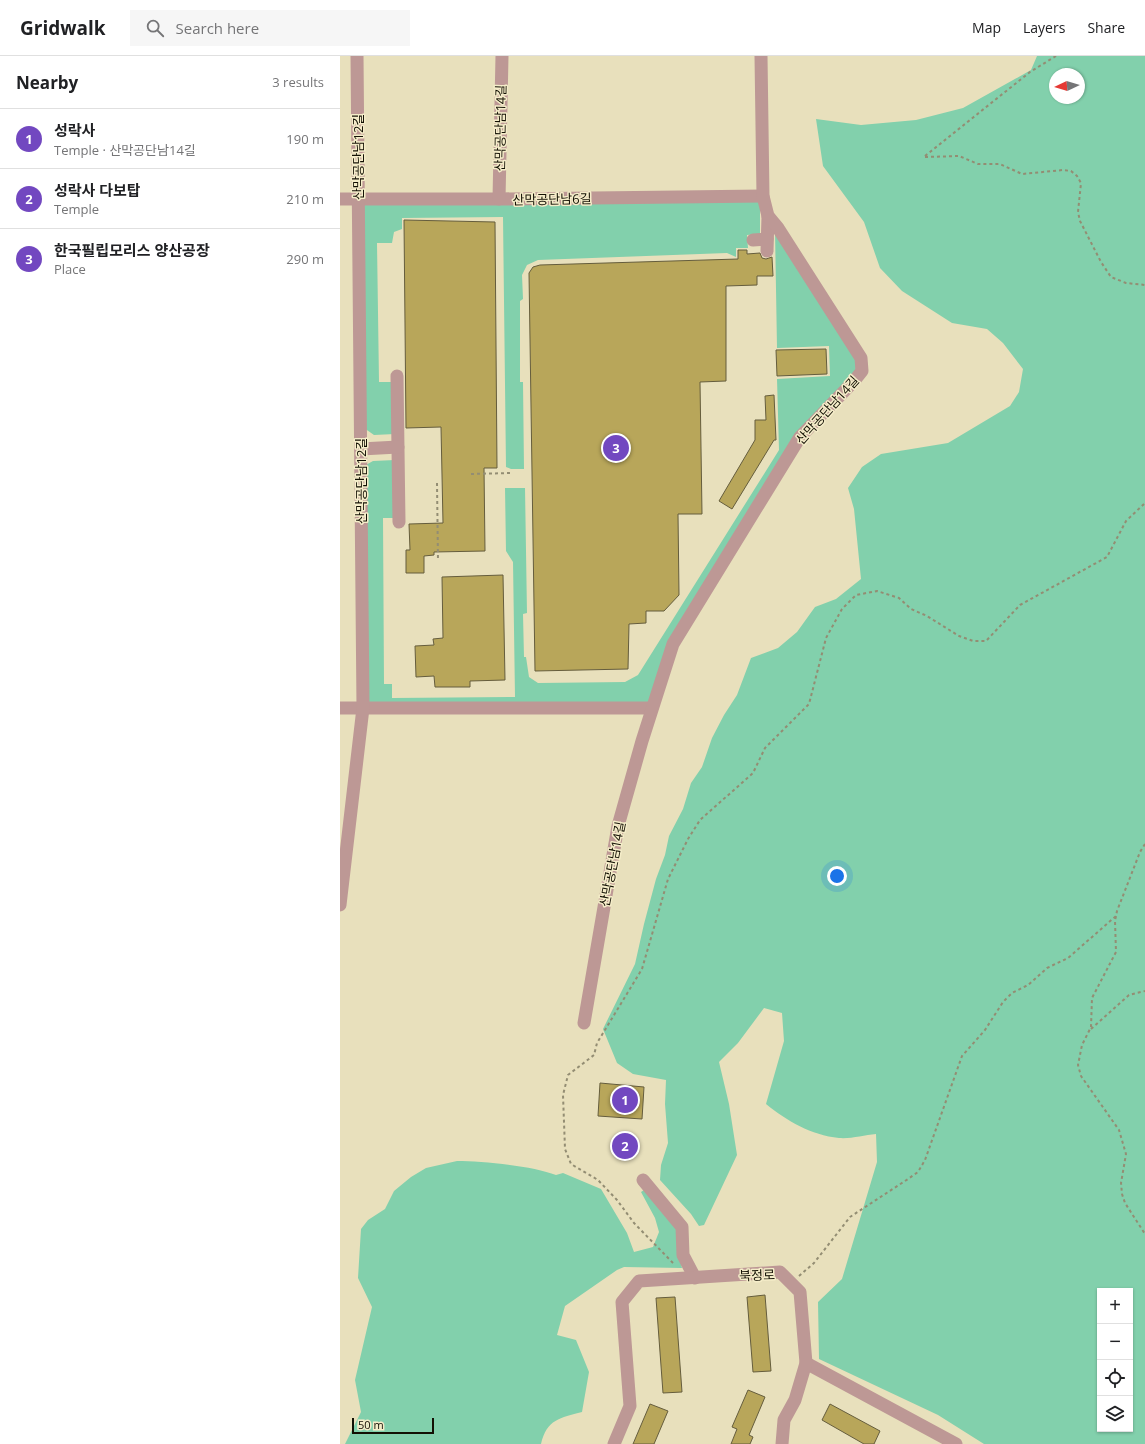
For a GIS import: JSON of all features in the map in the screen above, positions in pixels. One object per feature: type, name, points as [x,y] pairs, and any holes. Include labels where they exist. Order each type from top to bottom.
[{"type":"street","name":"산막공단남12길","points":[[340,905],[362,708],[357,56]]},
{"type":"street","name":"산막공단남14길","points":[[499,200],[502,56]]},
{"type":"street","name":"산막공단남14길","points":[[584,1023],[618,826],[652,708],[673,644],[800,437],[854,381],[862,370],[861,358],[778,228],[768,216],[763,196],[761,56]]},
{"type":"street","name":"산막공단남6길","points":[[340,199],[499,200],[763,196]]},
{"type":"street","points":[[753,240],[767,245],[768,216]]},
{"type":"street","points":[[397,376],[399,522]]},
{"type":"street","points":[[361,448],[398,447]]},
{"type":"street","points":[[340,708],[652,708]]},
{"type":"street","points":[[643,1180],[682,1227],[683,1255],[690,1278]]},
{"type":"street","name":"북정로","points":[[614,1444],[630,1406],[622,1302],[639,1281],[780,1272],[800,1292],[806,1363]]},
{"type":"street","points":[[782,1444],[784,1420],[795,1400],[806,1363],[956,1444]]},
{"type":"path","points":[[1056,56],[1030,72],[925,157],[958,156],[978,164],[1000,164],[1022,174],[1062,170],[1071,171],[1077,176],[1081,183],[1078,212],[1080,221],[1108,274],[1117,280],[1145,285]]},
{"type":"path","points":[[471,474],[510,473]]},
{"type":"path","points":[[437,483],[438,561]]},
{"type":"path","points":[[690,1278],[634,1223],[617,1200],[598,1180],[571,1164],[565,1149],[563,1095],[568,1075],[594,1055],[597,1043],[642,969],[668,879],[688,839],[700,820],[753,773],[765,748],[809,704],[826,638],[842,609],[856,595],[877,591],[898,598],[911,609],[927,616],[959,636],[973,641],[986,641],[1020,605],[1107,556],[1126,522],[1145,503]]},
{"type":"path","points":[[1090,1030],[1092,998],[1116,952],[1116,916],[1140,852],[1145,844]]},
{"type":"path","points":[[791,1283],[814,1263],[850,1217],[918,1172],[924,1160],[962,1056],[985,1030],[1009,995],[1028,985],[1047,968],[1068,958],[1116,916]]},
{"type":"path","points":[[1145,991],[1129,995],[1090,1030],[1082,1046],[1078,1070],[1114,1121],[1121,1135],[1126,1154],[1121,1183],[1122,1194],[1125,1203],[1145,1234]]},
{"type":"green space","points":[[1037,56],[1145,56],[1145,1444],[984,1444],[938,1415],[819,1359],[818,1302],[842,1279],[877,1162],[876,1134],[839,1138],[819,1134],[782,1116],[766,1104],[784,1041],[782,1013],[764,1008],[738,1043],[719,1062],[729,1104],[737,1155],[704,1225],[699,1226],[691,1214],[660,1180],[661,1165],[668,1143],[665,1104],[666,1080],[633,1074],[617,1063],[603,1029],[635,964],[644,924],[656,879],[665,855],[669,836],[683,809],[691,783],[702,767],[712,738],[737,695],[751,658],[778,648],[797,632],[815,607],[836,599],[861,579],[854,509],[848,488],[862,467],[881,454],[948,443],[1010,406],[1019,392],[1023,369],[1003,343],[987,329],[952,323],[902,291],[880,268],[864,222],[823,166],[816,119],[861,125],[916,120],[963,108],[1031,70]]},
{"type":"green space","points":[[358,200],[760,202],[760,234],[747,235],[748,248],[736,248],[736,257],[727,253],[538,260],[527,265],[522,275],[523,299],[520,301],[520,382],[523,382],[524,469],[511,469],[506,467],[503,217],[402,218],[402,229],[394,232],[392,243],[377,243],[379,382],[393,382],[395,434],[374,435],[364,428]]},
{"type":"green space","points":[[775,230],[863,365],[800,437],[673,644],[652,708],[363,708],[364,466],[373,461],[395,460],[396,518],[383,518],[384,684],[392,684],[392,698],[515,697],[513,562],[506,551],[505,488],[525,488],[527,613],[523,614],[524,657],[526,657],[529,677],[538,683],[625,682],[638,675],[779,450],[777,379],[830,376],[829,346],[777,348]]},
{"type":"green space","points":[[457,1161],[507,1165],[534,1169],[556,1175],[563,1173],[601,1189],[627,1233],[634,1252],[653,1247],[659,1232],[655,1218],[641,1192],[644,1190],[678,1226],[679,1255],[682,1268],[624,1267],[617,1270],[565,1306],[557,1335],[576,1340],[589,1372],[582,1412],[561,1418],[551,1424],[547,1429],[541,1444],[345,1444],[361,1412],[355,1380],[372,1307],[358,1278],[361,1229],[368,1220],[385,1209],[394,1191],[411,1177],[426,1168]]},
{"type":"building","points":[[404,220],[495,222],[497,468],[484,468],[485,551],[434,552],[434,555],[424,556],[424,573],[406,573],[406,550],[410,550],[409,524],[443,523],[441,427],[406,428]]},
{"type":"building","points":[[738,250],[747,250],[747,254],[760,253],[762,258],[766,259],[772,257],[773,276],[757,276],[757,285],[726,286],[726,381],[700,382],[702,514],[678,514],[679,595],[664,611],[646,611],[646,623],[629,624],[628,669],[535,671],[529,273],[533,267],[540,265],[738,259]]},
{"type":"building","points":[[826,349],[827,374],[777,376],[776,350]]},
{"type":"building","points":[[774,395],[776,440],[774,440],[732,509],[719,501],[755,440],[755,420],[766,420],[765,396]]},
{"type":"building","points":[[503,575],[505,680],[470,681],[470,687],[435,687],[434,676],[416,677],[415,646],[434,645],[433,639],[443,638],[442,577]]},
{"type":"building","points":[[600,1083],[644,1087],[642,1119],[598,1116]]},
{"type":"building","points":[[618,1138],[633,1138],[632,1155],[617,1154]]},
{"type":"building","points":[[765,1295],[771,1371],[753,1372],[747,1297]]},
{"type":"building","points":[[675,1297],[682,1392],[663,1393],[656,1298]]},
{"type":"building","points":[[748,1390],[765,1397],[749,1435],[753,1437],[750,1444],[731,1444],[737,1429],[732,1427]]},
{"type":"building","points":[[650,1404],[668,1411],[654,1444],[633,1444]]},
{"type":"building","points":[[830,1404],[880,1431],[874,1444],[864,1444],[822,1420]]},
{"type":"place","name":"한국필립모리스 양산공장","points":[[616,448]]},
{"type":"place","name":"성락사","points":[[625,1100]]},
{"type":"place","name":"성락사 다보탑","points":[[625,1146]]}]
